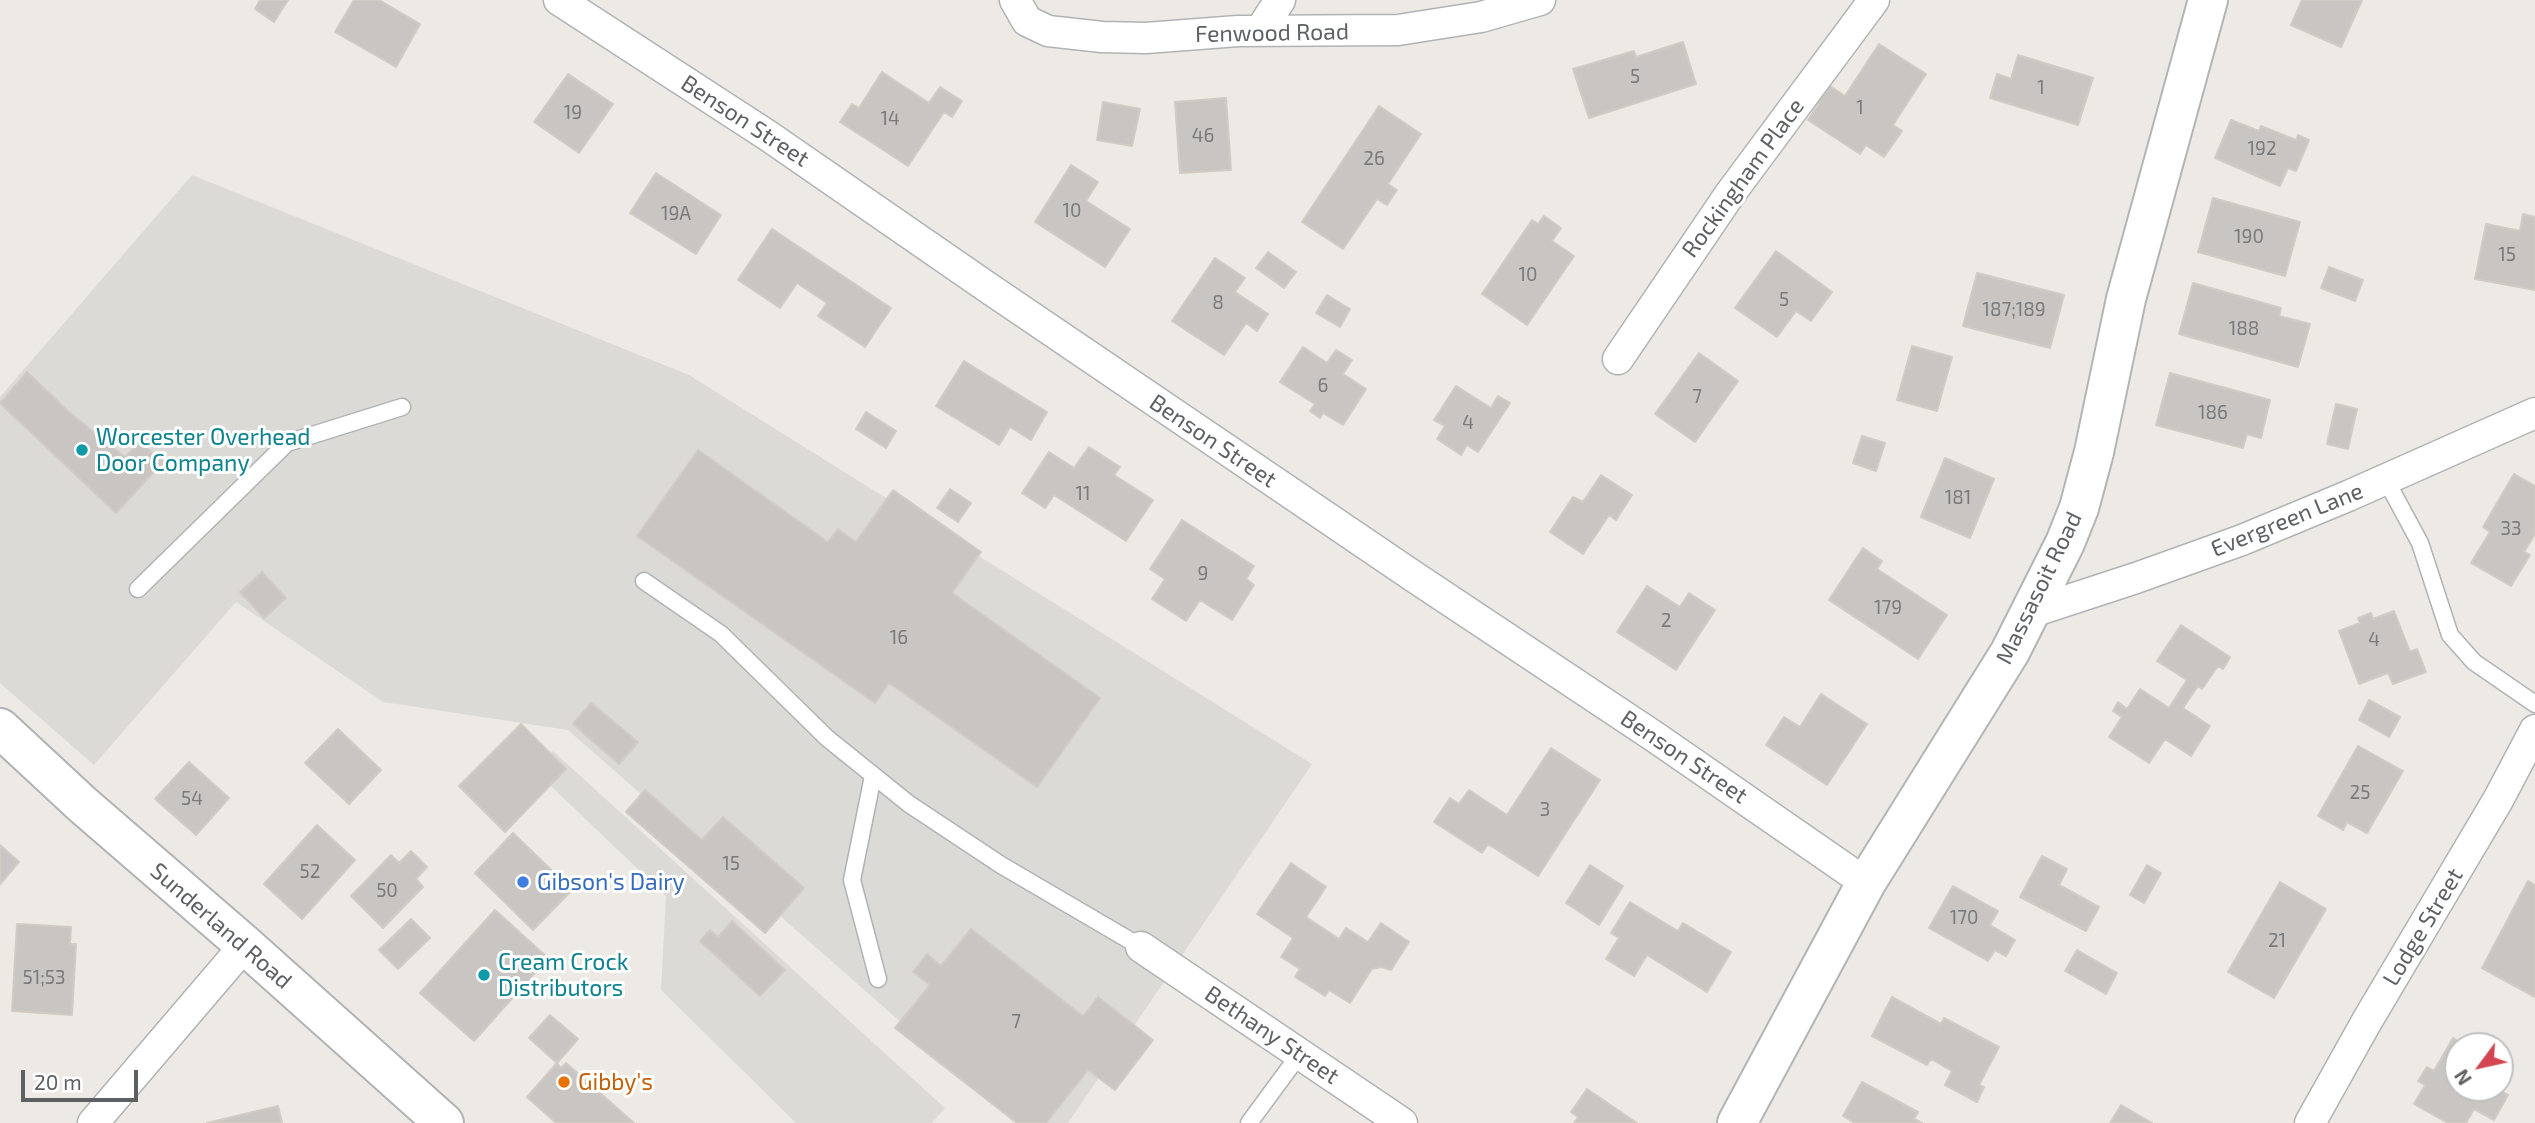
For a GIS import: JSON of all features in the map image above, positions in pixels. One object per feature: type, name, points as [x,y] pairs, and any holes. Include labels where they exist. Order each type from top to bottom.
[{"type":"main road","name":"Massasoit Road","points":[[1737,1123],[1866,883],[1998,671],[2032,611],[2065,543],[2079,508],[2094,452],[2126,299],[2208,0]]},
{"type":"main road","name":"Sunderland Road","points":[[0,728],[83,805],[444,1123]]},
{"type":"street","name":"Benson Street","points":[[559,0],[767,135],[1866,883]]},
{"type":"street","name":"Fenwood Road","points":[[1015,0],[1027,21],[1048,31],[1146,38],[1238,31],[1398,30],[1481,17],[1541,0]]},
{"type":"street","points":[[1260,31],[1280,0]]},
{"type":"street","name":"Rockingham Place","points":[[1618,359],[1723,204],[1874,0]]},
{"type":"street","name":"Evergreen Lane","points":[[2032,611],[2189,560],[2386,480],[2535,413]]},
{"type":"street","name":"Lodge Street","points":[[2310,1123],[2498,800],[2535,730]]},
{"type":"street","points":[[93,1123],[245,945]]},
{"type":"street","name":"Bethany Street","points":[[1141,947],[1402,1123]]},
{"type":"lane","points":[[138,589],[287,443],[402,407]]},
{"type":"lane","points":[[2386,480],[2420,543],[2450,635],[2474,662],[2535,704]]},
{"type":"lane","points":[[644,580],[721,634],[827,738],[951,834],[1141,947]]},
{"type":"lane","points":[[873,776],[852,880],[878,979]]},
{"type":"lane","points":[[1249,1123],[1300,1055]]},
{"type":"shaded area","points":[[192,175],[689,375],[1312,764],[1068,1123],[1016,1123],[568,730],[383,702],[236,602],[94,765],[0,683],[0,397]]},
{"type":"shaded area","points":[[553,751],[945,1108],[932,1123],[796,1123],[661,990],[666,896],[533,769]]},
{"type":"building","points":[[260,0],[288,0],[274,22],[255,9]]},
{"type":"building","points":[[354,0],[379,0],[420,24],[396,67],[335,32]]},
{"type":"building","points":[[2302,0],[2362,0],[2341,47],[2291,25]]},
{"type":"building","points":[[1683,42],[1696,84],[1589,118],[1573,69],[1634,51],[1636,57]]},
{"type":"building","points":[[1879,44],[1926,74],[1893,125],[1902,131],[1884,157],[1866,145],[1860,154],[1808,120],[1830,86],[1845,96]]},
{"type":"building","points":[[2018,55],[2093,78],[2078,125],[1990,98],[1997,74],[2011,79]]},
{"type":"building","points":[[882,72],[929,103],[940,87],[962,101],[952,117],[944,112],[908,166],[840,122],[852,104],[859,108]]},
{"type":"building","points":[[568,74],[613,104],[579,153],[534,122]]},
{"type":"building","points":[[1226,98],[1231,170],[1180,173],[1175,102]]},
{"type":"building","points":[[1103,102],[1140,109],[1132,146],[1097,140]]},
{"type":"building","points":[[1379,106],[1421,134],[1388,184],[1397,190],[1387,205],[1377,199],[1343,249],[1302,222]]},
{"type":"building","points":[[2231,120],[2259,131],[2261,126],[2296,140],[2298,135],[2309,140],[2296,171],[2288,168],[2280,186],[2215,158]]},
{"type":"building","points":[[1071,165],[1098,182],[1086,201],[1130,229],[1105,267],[1035,222]]},
{"type":"building","points":[[656,173],[721,215],[696,254],[630,213]]},
{"type":"building","points":[[2213,198],[2300,222],[2285,276],[2198,252]]},
{"type":"building","points":[[2523,214],[2535,217],[2535,290],[2475,279],[2486,224],[2520,231]]},
{"type":"building","points":[[1544,216],[1561,228],[1552,241],[1574,256],[1527,325],[1482,294],[1532,220],[1538,224]]},
{"type":"building","points":[[772,229],[891,308],[865,347],[818,316],[827,303],[797,283],[780,308],[738,280]]},
{"type":"building","points":[[1776,251],[1832,292],[1811,321],[1796,311],[1777,337],[1735,308]]},
{"type":"building","points":[[1268,252],[1296,272],[1284,288],[1256,268]]},
{"type":"building","points":[[1215,258],[1245,278],[1235,292],[1268,314],[1257,331],[1246,323],[1224,355],[1172,321]]},
{"type":"building","points":[[2329,267],[2363,280],[2355,301],[2321,288]]},
{"type":"building","points":[[1977,273],[2064,295],[2050,348],[1963,326]]},
{"type":"building","points":[[2193,283],[2281,308],[2279,316],[2310,324],[2298,367],[2179,334]]},
{"type":"building","points":[[1327,295],[1350,309],[1340,327],[1316,313]]},
{"type":"building","points":[[1912,346],[1952,357],[1937,411],[1897,400]]},
{"type":"building","points":[[1303,347],[1327,363],[1336,350],[1352,360],[1343,374],[1366,389],[1343,425],[1323,413],[1320,418],[1310,411],[1315,404],[1280,382]]},
{"type":"building","points":[[1699,353],[1738,381],[1695,442],[1655,414]]},
{"type":"building","points":[[964,361],[1047,412],[1031,440],[1010,427],[999,445],[936,406]]},
{"type":"building","name":"Worcester Overhead Door Company","points":[[27,372],[69,412],[125,457],[140,442],[163,462],[116,513],[0,403]]},
{"type":"building","points":[[2170,373],[2270,400],[2261,438],[2247,434],[2243,448],[2156,425]]},
{"type":"building","points":[[1456,386],[1491,408],[1498,396],[1510,403],[1478,452],[1467,445],[1461,455],[1437,439],[1445,426],[1434,420]]},
{"type":"building","points":[[2336,404],[2357,409],[2348,449],[2327,444]]},
{"type":"building","points":[[866,412],[896,431],[886,448],[856,429]]},
{"type":"building","points":[[1862,436],[1885,443],[1876,471],[1853,463]]},
{"type":"building","points":[[1089,447],[1120,467],[1114,475],[1153,500],[1126,541],[1054,495],[1045,508],[1022,493],[1049,452],[1074,468]]},
{"type":"building","points":[[698,450],[828,542],[838,529],[856,542],[893,490],[981,552],[952,593],[1100,698],[1037,787],[889,683],[875,703],[637,536]]},
{"type":"building","points":[[1945,458],[1994,479],[1970,538],[1921,517]]},
{"type":"building","points":[[2514,474],[2535,486],[2535,534],[2524,552],[2530,555],[2511,586],[2471,563],[2490,532],[2483,527]]},
{"type":"building","points":[[1601,475],[1632,495],[1616,520],[1609,515],[1583,554],[1550,532],[1573,497],[1583,502]]},
{"type":"building","points":[[950,489],[971,503],[958,522],[937,508]]},
{"type":"building","points":[[1182,520],[1254,566],[1246,579],[1254,585],[1232,620],[1200,600],[1186,621],[1152,599],[1165,579],[1150,569]]},
{"type":"building","points":[[1863,548],[1882,561],[1877,569],[1947,615],[1918,659],[1829,600]]},
{"type":"building","points":[[262,572],[286,598],[264,618],[240,592]]},
{"type":"building","points":[[1647,586],[1680,607],[1689,593],[1715,610],[1676,670],[1617,632]]},
{"type":"building","points":[[2394,611],[2410,652],[2417,649],[2426,672],[2393,684],[2388,673],[2359,684],[2339,631],[2360,623],[2358,618],[2371,613],[2373,619]]},
{"type":"building","points":[[2181,625],[2230,657],[2223,669],[2218,666],[2202,689],[2198,686],[2183,708],[2210,726],[2191,756],[2165,739],[2149,763],[2109,737],[2122,717],[2113,711],[2118,702],[2127,709],[2140,689],[2169,708],[2187,680],[2157,661]]},
{"type":"building","points":[[1821,694],[1867,724],[1827,785],[1766,745],[1784,717],[1800,727]]},
{"type":"building","points":[[2369,700],[2400,717],[2389,737],[2359,720]]},
{"type":"building","points":[[591,703],[638,742],[619,764],[573,724]]},
{"type":"building","points":[[521,724],[566,769],[505,832],[459,786]]},
{"type":"building","points":[[338,729],[381,770],[349,804],[305,763]]},
{"type":"building","points":[[2358,746],[2403,771],[2367,833],[2347,822],[2343,830],[2318,816]]},
{"type":"building","points":[[1551,748],[1600,780],[1538,876],[1488,844],[1482,853],[1434,822],[1450,798],[1459,804],[1469,790],[1507,815]]},
{"type":"building","points":[[189,762],[229,798],[196,835],[155,799]]},
{"type":"building","points":[[645,790],[702,840],[723,817],[804,888],[765,933],[626,812]]},
{"type":"building","points":[[317,825],[355,860],[302,919],[264,884]]},
{"type":"building","name":"Gibson's Dairy","points":[[513,833],[572,890],[533,930],[475,873]]},
{"type":"building","points":[[0,845],[19,862],[0,884]]},
{"type":"building","points":[[411,851],[427,867],[416,879],[423,887],[383,928],[351,896],[391,855],[399,863]]},
{"type":"building","points":[[2042,856],[2067,869],[2059,885],[2099,907],[2086,931],[2020,897]]},
{"type":"building","points":[[1291,863],[1326,887],[1306,917],[1339,939],[1346,928],[1368,942],[1381,923],[1409,942],[1391,970],[1381,967],[1372,969],[1350,1003],[1329,990],[1325,996],[1295,977],[1300,969],[1281,957],[1293,938],[1257,914]]},
{"type":"building","points":[[1590,865],[1623,886],[1599,925],[1566,903]]},
{"type":"building","points":[[2147,865],[2161,873],[2144,903],[2130,895]]},
{"type":"building","points":[[2528,881],[2535,885],[2535,997],[2482,968]]},
{"type":"building","points":[[2280,882],[2326,909],[2274,998],[2228,972]]},
{"type":"building","points":[[1953,886],[1998,911],[1990,925],[2015,940],[2006,956],[1995,950],[1988,961],[1929,928]]},
{"type":"building","points":[[1630,902],[1678,931],[1683,923],[1731,952],[1707,992],[1647,955],[1634,976],[1606,959],[1619,938],[1611,933]]},
{"type":"building","name":"Cream Crock Distributors","points":[[495,910],[548,958],[474,1041],[420,993]]},
{"type":"building","points":[[411,919],[430,938],[398,969],[379,950]]},
{"type":"building","points":[[732,921],[785,970],[760,996],[700,941],[710,930],[718,937]]},
{"type":"building","points":[[17,924],[71,927],[70,944],[76,944],[72,1015],[12,1011]]},
{"type":"building","points":[[971,929],[1083,1016],[1098,997],[1153,1040],[1115,1090],[1088,1070],[1046,1123],[1017,1123],[895,1028],[930,985],[913,972],[927,954],[941,966]]},
{"type":"building","points":[[2077,950],[2117,973],[2106,994],[2065,971]]},
{"type":"building","points":[[1892,997],[1941,1024],[1944,1018],[1999,1047],[1979,1085],[1984,1087],[1977,1102],[1945,1085],[1952,1071],[1931,1059],[1927,1065],[1872,1036]]},
{"type":"building","points":[[550,1015],[578,1039],[557,1063],[529,1038]]},
{"type":"building","points":[[2444,1054],[2444,1102],[2504,1102],[2494,1120],[2474,1109],[2466,1123],[2448,1123],[2414,1104],[2425,1085],[2418,1081],[2427,1067],[2434,1071]]},
{"type":"building","name":"Gibby's","points":[[557,1063],[561,1068],[566,1063],[634,1123],[556,1123],[527,1097]]},
{"type":"building","points":[[1862,1082],[1918,1112],[1914,1119],[1922,1123],[1855,1123],[1843,1116]]},
{"type":"building","points":[[1587,1089],[1637,1123],[1574,1123],[1578,1117],[1571,1112]]},
{"type":"building","points":[[2121,1105],[2152,1123],[2110,1123]]},
{"type":"building","points":[[278,1106],[282,1123],[207,1123]]},
{"type":"place","name":"Worcester Overhead Door Company","points":[[82,450]]},
{"type":"place","name":"Gibson's Dairy","points":[[523,882]]},
{"type":"place","name":"Cream Crock Distributors","points":[[484,975]]},
{"type":"place","name":"Gibby's","points":[[564,1082]]}]
